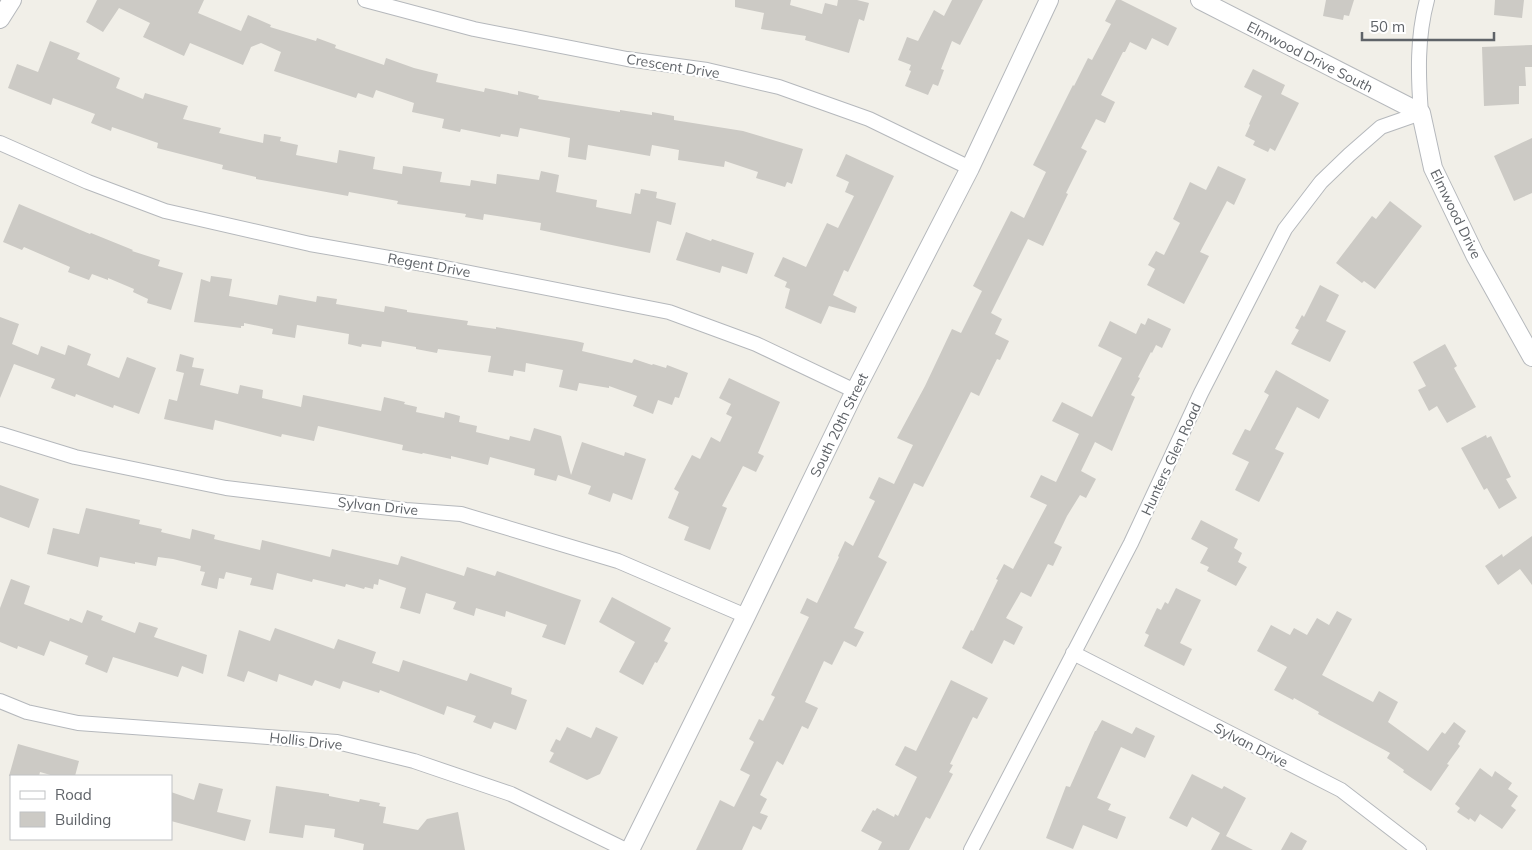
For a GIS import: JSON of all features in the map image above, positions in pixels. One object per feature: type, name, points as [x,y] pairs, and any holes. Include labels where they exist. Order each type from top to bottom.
[{"type":"street","points":[[0,19],[12,0]]},
{"type":"street","name":"Crescent Drive","points":[[366,0],[474,30],[627,59],[708,70],[779,88],[869,119],[970,168]]},
{"type":"street","name":"South 20th Street","points":[[630,850],[855,391],[970,168],[1049,0]]},
{"type":"street","name":"Elmwood Drive South","points":[[1200,0],[1421,113]]},
{"type":"street","name":"Elmwood Drive","points":[[1427,0],[1423,15],[1418,66],[1421,113],[1433,168],[1475,255],[1532,357]]},
{"type":"street","name":"Hunters Glen Road","points":[[971,850],[1131,543],[1202,393],[1285,229],[1322,182],[1349,155],[1382,127],[1421,113]]},
{"type":"street","name":"Regent Drive","points":[[0,143],[88,182],[165,211],[310,244],[448,268],[669,312],[756,344],[855,391]]},
{"type":"street","name":"Sylvan Drive","points":[[0,434],[75,457],[226,488],[406,510],[461,514],[618,560],[746,616]]},
{"type":"street","name":"Sylvan Drive","points":[[1073,654],[1341,790],[1420,850]]},
{"type":"street","name":"Hollis Drive","points":[[0,701],[27,712],[78,724],[337,742],[414,761],[511,794],[626,850]]},
{"type":"building","points":[[97,0],[204,0],[198,13],[241,31],[248,15],[271,25],[270,27],[316,41],[317,38],[336,45],[335,48],[384,65],[386,58],[438,74],[436,82],[484,92],[485,88],[518,95],[518,91],[539,96],[538,99],[620,112],[620,110],[652,115],[652,112],[674,116],[674,120],[743,131],[803,149],[792,184],[787,182],[785,187],[756,178],[758,172],[725,161],[724,167],[678,160],[679,150],[652,145],[650,156],[588,145],[586,160],[568,157],[570,138],[520,128],[518,137],[501,134],[500,137],[461,129],[460,132],[442,128],[444,119],[412,112],[414,103],[376,90],[373,98],[358,93],[356,98],[274,71],[281,52],[261,43],[251,47],[243,65],[190,43],[184,56],[143,37],[150,23],[119,8],[103,32],[86,22]]},
{"type":"building","points":[[735,0],[791,0],[790,5],[822,14],[825,3],[837,6],[838,0],[857,0],[869,3],[864,21],[859,19],[849,53],[805,40],[806,36],[761,29],[764,13],[735,7]]},
{"type":"building","points":[[952,0],[983,0],[960,45],[952,41],[941,69],[944,70],[938,86],[933,84],[928,95],[905,86],[911,71],[909,70],[911,65],[898,60],[907,37],[918,41],[934,10],[944,16]]},
{"type":"building","points":[[1116,0],[1121,0],[1177,28],[1168,46],[1152,38],[1146,50],[1130,42],[1125,52],[1123,52],[1101,95],[1115,102],[1105,123],[1096,119],[1081,148],[1087,151],[1043,246],[1028,239],[991,313],[1002,319],[995,334],[1009,341],[1000,360],[997,359],[979,396],[971,392],[923,487],[914,483],[878,557],[887,562],[854,628],[864,632],[856,647],[844,641],[832,665],[824,661],[805,702],[818,708],[808,729],[802,726],[783,765],[777,761],[760,795],[767,799],[760,813],[768,816],[761,830],[753,826],[742,850],[696,850],[720,800],[734,807],[750,775],[740,770],[754,742],[749,739],[759,719],[763,721],[775,697],[771,695],[809,617],[800,613],[807,598],[817,603],[845,541],[853,546],[875,501],[869,498],[879,477],[894,484],[913,445],[897,438],[925,386],[952,329],[961,333],[982,291],[973,286],[1011,211],[1024,218],[1046,172],[1033,165],[1073,85],[1088,58],[1092,60],[1111,24],[1105,21]]},
{"type":"building","points":[[1326,0],[1354,0],[1349,16],[1344,15],[1343,20],[1323,16]]},
{"type":"building","points":[[1495,0],[1524,0],[1522,18],[1494,15]]},
{"type":"building","points":[[50,41],[80,53],[77,59],[120,78],[116,88],[143,99],[145,93],[188,106],[183,119],[221,128],[219,133],[263,143],[264,134],[281,137],[280,141],[298,145],[296,155],[337,163],[339,150],[375,157],[373,169],[402,174],[403,166],[442,172],[440,182],[470,186],[471,180],[496,184],[497,174],[539,180],[541,171],[559,175],[556,192],[597,200],[596,207],[631,214],[635,193],[640,194],[641,189],[657,192],[656,198],[676,203],[671,225],[657,221],[650,253],[540,230],[541,223],[484,214],[483,220],[465,217],[466,214],[397,204],[398,201],[349,192],[348,196],[256,179],[256,177],[222,169],[223,165],[157,148],[158,143],[112,127],[111,131],[91,123],[95,114],[53,98],[51,105],[8,88],[17,64],[38,72]]},
{"type":"building","points":[[1532,45],[1532,67],[1525,67],[1526,86],[1519,86],[1519,104],[1484,106],[1482,47]]},
{"type":"building","points":[[1253,69],[1285,85],[1281,94],[1299,103],[1275,151],[1270,148],[1268,152],[1253,145],[1255,141],[1245,136],[1262,96],[1244,87]]},
{"type":"building","points":[[1532,138],[1532,193],[1514,201],[1494,156]]},
{"type":"building","points":[[846,154],[894,176],[848,272],[844,270],[833,295],[857,307],[855,313],[829,306],[821,324],[785,308],[790,289],[785,287],[787,282],[774,276],[783,257],[806,267],[827,223],[838,228],[854,196],[845,192],[849,182],[836,176]]},
{"type":"building","points":[[1218,166],[1246,179],[1234,205],[1227,201],[1200,252],[1209,256],[1184,304],[1147,285],[1155,269],[1148,265],[1156,251],[1164,255],[1180,223],[1173,219],[1190,182],[1206,190]]},
{"type":"building","points":[[1390,201],[1422,226],[1375,289],[1364,281],[1362,283],[1336,263],[1372,216],[1376,219]]},
{"type":"building","points":[[19,204],[132,251],[160,260],[158,266],[183,273],[171,310],[147,303],[148,299],[133,292],[134,289],[108,278],[108,280],[92,274],[89,280],[68,272],[70,267],[24,247],[22,250],[3,242]]},
{"type":"building","points":[[686,232],[754,253],[747,274],[722,266],[720,273],[676,260]]},
{"type":"building","points":[[211,276],[232,279],[229,296],[277,305],[279,295],[316,302],[317,296],[337,299],[336,304],[384,312],[385,306],[407,310],[407,312],[468,321],[467,325],[496,329],[496,327],[576,341],[584,343],[582,351],[632,363],[634,359],[666,368],[667,365],[688,373],[679,398],[675,397],[672,405],[658,400],[653,414],[633,406],[637,396],[609,386],[609,388],[579,383],[577,391],[559,387],[563,370],[526,363],[525,372],[514,370],[513,376],[488,372],[491,356],[438,349],[437,353],[382,341],[381,347],[362,344],[361,347],[348,344],[349,334],[297,325],[295,338],[272,334],[273,329],[244,323],[244,326],[241,326],[241,328],[194,322],[201,279],[210,282]]},
{"type":"building","points":[[1320,285],[1339,295],[1326,321],[1346,331],[1330,362],[1291,344],[1299,330],[1295,328],[1302,315],[1304,317]]},
{"type":"building","points":[[0,317],[19,324],[12,344],[38,355],[41,346],[65,355],[68,345],[91,354],[87,365],[119,378],[127,357],[156,368],[139,414],[114,405],[113,408],[76,394],[75,397],[51,388],[55,379],[14,364],[0,398]]},
{"type":"building","points":[[1148,318],[1171,329],[1162,348],[1156,345],[1151,352],[1138,377],[1140,378],[1131,395],[1135,397],[1112,451],[1095,442],[1081,471],[1096,479],[1086,498],[1080,495],[1067,516],[1054,543],[1062,547],[1053,566],[1048,564],[1031,597],[1021,592],[1006,618],[1023,627],[1014,645],[1004,640],[992,664],[962,648],[971,630],[973,631],[1004,564],[1013,569],[1047,505],[1030,497],[1041,475],[1056,482],[1079,434],[1052,421],[1062,402],[1092,417],[1122,358],[1098,346],[1110,321],[1136,334],[1141,323],[1145,325]]},
{"type":"building","points":[[1445,344],[1457,366],[1454,368],[1476,407],[1447,423],[1437,406],[1429,411],[1418,390],[1426,386],[1413,362]]},
{"type":"building","points":[[180,354],[194,358],[192,367],[204,369],[200,385],[238,394],[240,385],[263,390],[262,398],[301,407],[303,395],[381,411],[384,397],[417,407],[416,412],[444,418],[445,412],[460,416],[459,422],[477,426],[476,432],[509,440],[510,436],[530,441],[534,428],[561,436],[571,475],[582,442],[624,456],[625,452],[646,459],[632,500],[613,493],[610,502],[588,494],[591,486],[558,475],[556,481],[534,475],[535,469],[490,457],[488,465],[451,456],[451,459],[422,454],[402,450],[403,445],[318,426],[314,441],[282,434],[281,437],[215,420],[213,430],[164,419],[169,399],[177,401],[184,373],[176,371]]},
{"type":"building","points":[[1276,370],[1329,400],[1319,419],[1297,407],[1275,449],[1284,453],[1259,502],[1235,490],[1249,462],[1232,454],[1245,429],[1250,431],[1269,395],[1264,392]]},
{"type":"building","points":[[729,378],[780,402],[758,453],[764,456],[756,472],[743,466],[722,506],[727,508],[710,550],[684,540],[689,527],[668,518],[679,492],[674,489],[692,455],[700,459],[711,437],[720,442],[732,417],[726,414],[731,404],[719,398]]},
{"type":"building","points":[[1486,435],[1487,438],[1491,436],[1511,477],[1506,479],[1517,498],[1499,509],[1487,488],[1484,490],[1461,448]]},
{"type":"building","points":[[0,485],[39,499],[29,528],[0,517]]},
{"type":"building","points":[[86,508],[140,520],[139,524],[162,529],[161,532],[190,539],[192,529],[215,535],[214,539],[260,550],[262,540],[330,557],[332,549],[398,565],[401,556],[464,576],[467,567],[495,576],[497,571],[581,600],[565,645],[542,637],[547,625],[506,611],[505,617],[476,608],[474,616],[453,609],[456,602],[426,593],[420,614],[400,608],[406,588],[379,579],[378,585],[374,584],[373,589],[365,587],[364,589],[346,584],[345,587],[313,579],[312,582],[277,573],[273,590],[250,585],[252,578],[226,572],[224,579],[219,578],[217,589],[201,585],[205,572],[200,571],[201,566],[173,559],[158,557],[156,566],[100,557],[98,567],[47,554],[53,528],[79,534]]},
{"type":"building","points":[[1201,520],[1238,539],[1234,548],[1242,553],[1238,562],[1247,567],[1236,586],[1207,571],[1209,567],[1200,563],[1208,548],[1191,539]]},
{"type":"building","points":[[1532,536],[1532,585],[1520,569],[1498,585],[1485,566],[1502,554],[1503,557]]},
{"type":"building","points":[[11,579],[30,586],[24,604],[69,621],[70,618],[82,623],[87,610],[103,616],[101,620],[135,633],[139,622],[158,628],[154,637],[207,655],[203,674],[182,666],[178,677],[113,657],[107,673],[85,664],[88,656],[50,641],[44,656],[18,646],[17,649],[0,642],[0,608]]},
{"type":"building","points":[[1176,588],[1201,600],[1180,643],[1192,649],[1184,666],[1144,646],[1149,635],[1145,633],[1157,608],[1161,610],[1165,602],[1168,604]]},
{"type":"building","points":[[612,597],[671,628],[664,641],[668,643],[643,685],[619,672],[635,642],[599,622]]},
{"type":"building","points":[[1337,611],[1352,619],[1322,675],[1373,702],[1379,691],[1398,702],[1388,722],[1428,751],[1442,732],[1445,734],[1454,722],[1466,731],[1458,744],[1460,746],[1447,764],[1449,765],[1431,791],[1403,772],[1404,770],[1387,758],[1390,753],[1318,714],[1319,712],[1294,698],[1293,700],[1274,690],[1287,667],[1257,651],[1271,625],[1290,635],[1294,628],[1307,635],[1317,618],[1329,625]]},
{"type":"building","points":[[275,628],[334,649],[338,639],[376,652],[372,663],[399,672],[403,660],[467,681],[470,673],[512,688],[511,694],[527,700],[516,730],[494,722],[491,729],[473,722],[476,716],[447,706],[444,715],[380,690],[379,693],[343,681],[340,689],[315,680],[312,686],[279,674],[277,682],[248,671],[244,682],[227,676],[239,630],[270,641]]},
{"type":"building","points":[[951,680],[988,698],[977,719],[973,717],[950,764],[953,765],[949,772],[953,774],[930,819],[926,817],[909,850],[878,850],[882,842],[861,831],[873,810],[875,811],[877,808],[894,817],[895,814],[898,816],[917,777],[895,765],[905,746],[916,751]]},
{"type":"building","points":[[1102,720],[1132,734],[1136,727],[1155,736],[1145,758],[1121,747],[1097,798],[1111,804],[1108,810],[1126,817],[1117,839],[1083,825],[1073,849],[1046,838],[1066,786],[1070,787],[1095,731]]},
{"type":"building","points":[[567,727],[591,738],[596,727],[618,737],[600,774],[587,780],[549,762],[554,753],[550,751],[556,739],[560,741]]},
{"type":"building","points":[[18,744],[79,761],[75,775],[50,775],[40,772],[39,775],[9,776]]},
{"type":"building","points":[[1480,768],[1492,777],[1495,771],[1512,783],[1508,789],[1518,796],[1511,806],[1516,810],[1502,829],[1480,814],[1475,822],[1457,812],[1460,808],[1455,804]]},
{"type":"building","points":[[1192,774],[1222,789],[1224,786],[1246,798],[1226,836],[1253,850],[1211,850],[1220,833],[1192,817],[1187,827],[1169,818]]},
{"type":"building","points":[[199,783],[223,789],[217,812],[251,820],[245,841],[172,821],[172,792],[194,800]]},
{"type":"building","points":[[276,786],[329,794],[329,796],[359,802],[360,799],[380,803],[379,806],[386,807],[383,823],[418,830],[427,819],[458,812],[465,850],[363,850],[364,844],[334,837],[335,829],[305,825],[303,838],[269,833]]},
{"type":"building","points":[[1291,832],[1307,841],[1302,850],[1281,850]]}]
